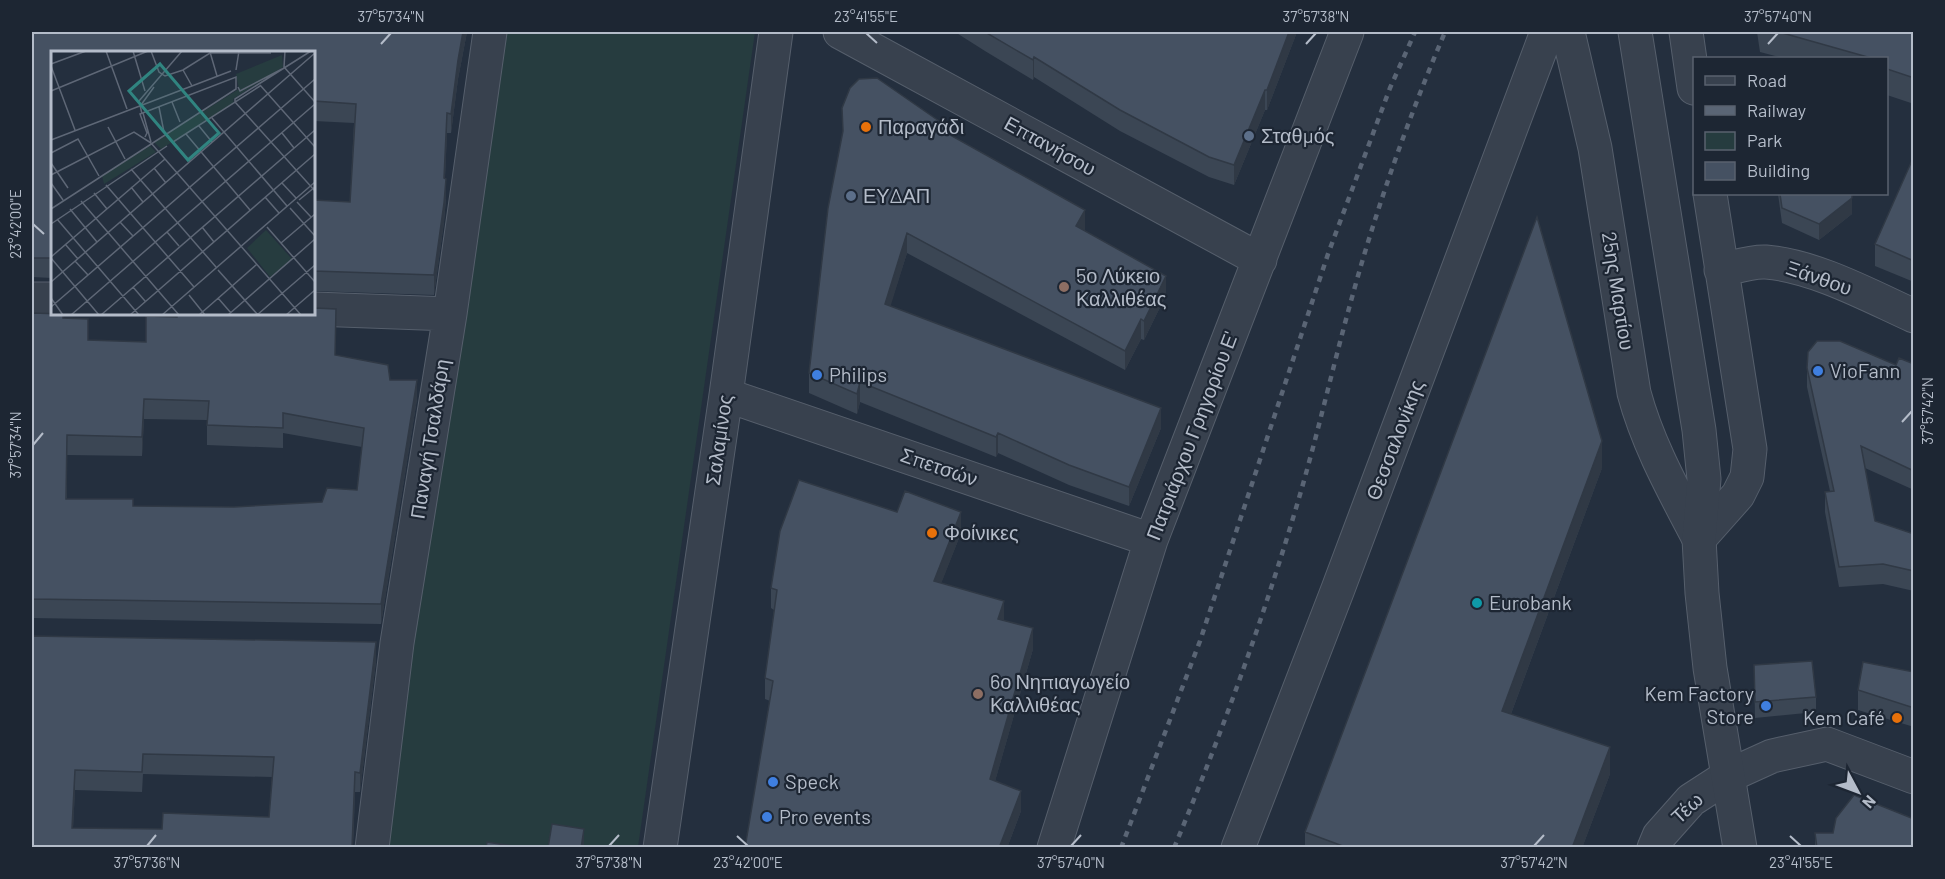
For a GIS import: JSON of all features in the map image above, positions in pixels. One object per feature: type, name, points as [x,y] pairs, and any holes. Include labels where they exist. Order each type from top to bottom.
[{"type":"street","name":"Παναγή Τσαλδάρη","points":[[372,848],[381,642],[450,314],[490,32]]},
{"type":"street","name":"Σαλαμίνος","points":[[660,848],[776,32]]},
{"type":"street","name":"Επτανήσου","points":[[840,32],[1260,260]]},
{"type":"street","name":"Πατριάρχου Γρηγορίου Ε'","points":[[1054,848],[1151,540],[1347,32]]},
{"type":"street","name":"Θεσσαλονίκης","points":[[1238,848],[1347,567],[1547,32]]},
{"type":"street","name":"25ης Μαρτίου","points":[[1568,32],[1595,148],[1634,393],[1642,423],[1659,462],[1699,539]]},
{"type":"street","name":"25ης Μαρτίου","points":[[1635,32],[1699,430],[1704,479],[1699,539],[1702,593],[1710,668],[1740,848]]},
{"type":"street","points":[[1686,32],[1693,76]]},
{"type":"street","points":[[1699,539],[1738,495],[1747,477],[1750,450],[1710,195]]},
{"type":"street","name":"Ξάνθου","points":[[1721,270],[1764,262],[1793,266],[1844,284],[1914,316]]},
{"type":"street","points":[[32,299],[51,299]]},
{"type":"street","points":[[315,309],[450,314]]},
{"type":"street","name":"Σπετσών","points":[[726,395],[1151,540]]},
{"type":"street","name":"Τέω","points":[[1654,848],[1659,836],[1691,800],[1728,776],[1772,756],[1827,744],[1914,777]]},
{"type":"green space","points":[[493,32],[755,32],[638,847],[378,848]]},
{"type":"building","points":[[32,32],[463,32],[451,114],[447,113],[444,178],[446,179],[434,275],[315,271],[315,200],[350,202],[356,104],[315,101],[315,51],[51,51],[51,258],[32,258]]},
{"type":"building","points":[[985,32],[1289,32],[1267,90],[1265,90],[1234,165],[1209,157],[1120,110],[1034,57],[1033,60]]},
{"type":"building","points":[[1779,32],[1914,32],[1914,78],[1888,69],[1888,57],[1867,57]]},
{"type":"building","points":[[877,78],[952,130],[950,135],[1085,210],[1076,226],[1166,276],[1144,321],[1141,319],[1125,351],[907,233],[885,304],[1161,408],[1129,487],[1069,465],[998,433],[996,437],[860,382],[857,394],[809,373],[828,208],[843,131],[842,108],[850,88],[859,79]]},
{"type":"building","points":[[1914,156],[1914,261],[1875,244]]},
{"type":"building","points":[[1780,195],[1852,195],[1852,198],[1819,224],[1782,208]]},
{"type":"building","name":"Eurobank","points":[[1537,217],[1602,441],[1502,711],[1610,747],[1572,848],[1348,848],[1305,832]]},
{"type":"building","points":[[315,308],[336,309],[335,355],[388,365],[390,380],[417,380],[381,604],[32,599],[32,313],[88,319],[88,340],[146,342],[146,316],[177,317],[177,315],[315,315]],"holes":[[[144,399],[209,401],[207,425],[283,428],[283,413],[364,428],[357,490],[327,488],[322,502],[234,507],[133,506],[133,499],[66,499],[67,435],[142,437]]]},
{"type":"building","points":[[1817,341],[1840,341],[1896,365],[1899,358],[1914,364],[1914,471],[1861,446],[1875,521],[1914,534],[1914,571],[1883,564],[1839,567],[1825,492],[1834,491],[1807,368],[1808,352]]},
{"type":"building","points":[[799,480],[897,512],[905,491],[961,512],[934,581],[1004,601],[998,619],[1033,628],[990,779],[1021,791],[999,848],[745,848],[773,681],[765,678],[777,590],[771,588],[780,531]]},
{"type":"building","points":[[32,636],[376,642],[360,773],[355,772],[352,848],[32,848]],"holes":[[[143,754],[274,757],[269,817],[163,813],[162,829],[72,828],[75,770],[142,772]]]},
{"type":"building","points":[[1812,661],[1816,697],[1755,702],[1754,665]]},
{"type":"building","points":[[1863,662],[1914,672],[1914,708],[1858,690]]},
{"type":"building","points":[[1854,795],[1914,819],[1914,848],[1817,848],[1815,833],[1833,833],[1836,818]]},
{"type":"building","points":[[552,824],[584,829],[581,848],[548,848]]},
{"type":"building","points":[[487,842],[525,848],[486,848]]},
{"type":"railway","points":[[1121,848],[1200,641],[1328,254],[1390,88],[1415,32]]},
{"type":"railway","points":[[1174,848],[1209,762],[1257,631],[1306,474],[1344,325],[1371,232],[1418,98],[1445,32]]},
{"type":"place","name":"Παραγάδι","points":[[866,127]]},
{"type":"place","name":"Σταθμός","points":[[1249,136]]},
{"type":"place","name":"ΕΥΔΑΠ","points":[[851,196]]},
{"type":"place","name":"5ο Λύκειο Καλλιθέας","points":[[1064,287]]},
{"type":"place","name":"VioFann","points":[[1818,371]]},
{"type":"place","name":"Philips","points":[[817,375]]},
{"type":"place","name":"Φοίνικες","points":[[932,533]]},
{"type":"place","name":"Eurobank","points":[[1477,603]]},
{"type":"place","name":"6ο Νηπιαγωγείο Καλλιθέας","points":[[978,694]]},
{"type":"place","name":"Kem Factory Store","points":[[1766,706]]},
{"type":"place","name":"Kem Café","points":[[1897,718]]},
{"type":"place","name":"Speck","points":[[773,782]]},
{"type":"place","name":"Pro events","points":[[767,817]]}]
